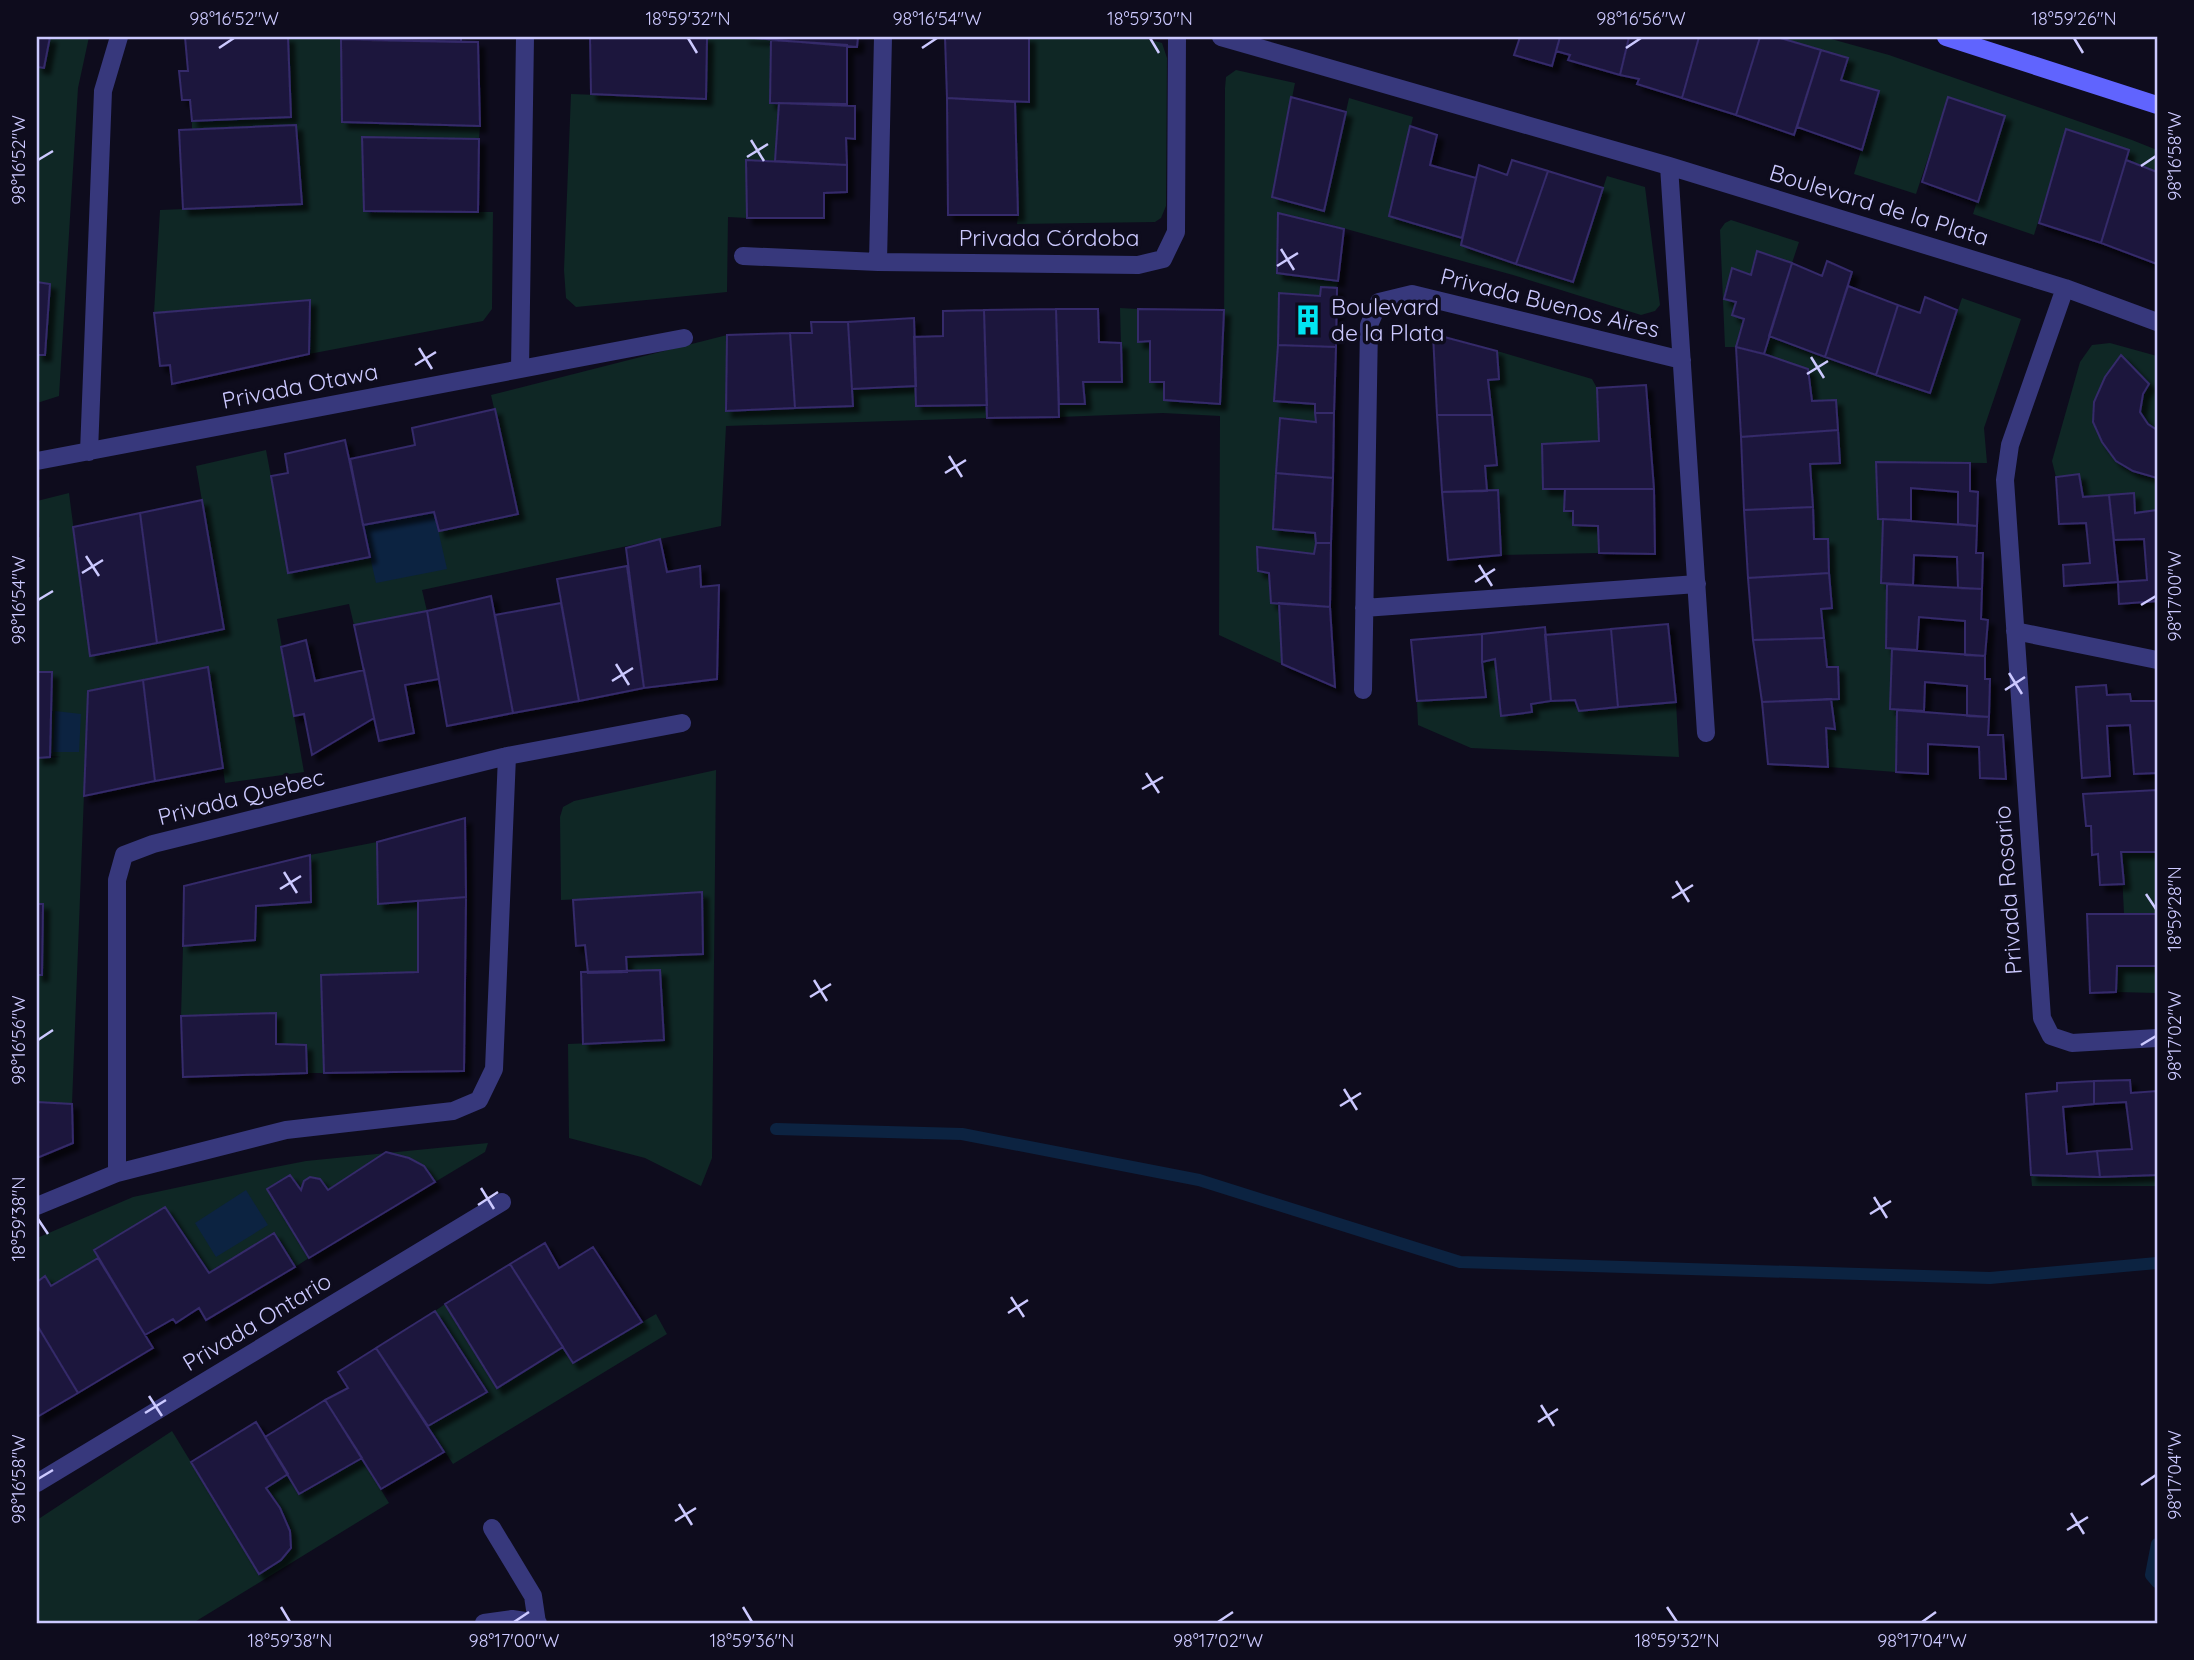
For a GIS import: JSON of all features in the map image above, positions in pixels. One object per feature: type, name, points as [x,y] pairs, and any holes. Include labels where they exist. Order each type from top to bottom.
[{"type":"street","points":[[89,452],[103,91],[119,37]]},
{"type":"street","points":[[520,369],[525,37]]},
{"type":"street","points":[[878,262],[883,37]]},
{"type":"street","name":"Privada Córdoba","points":[[743,256],[878,262],[1138,265],[1163,259],[1176,232],[1177,37]]},
{"type":"street","name":"Boulevard de la Plata","points":[[1221,37],[1669,166],[2065,288],[2157,323]]},
{"type":"street","points":[[1946,37],[2157,105]]},
{"type":"street","name":"Privada Buenos Aires","points":[[1669,166],[1706,733]]},
{"type":"street","name":"Privada Rosario","points":[[2065,288],[2010,445],[2005,480],[2042,1018],[2051,1036],[2072,1043],[2157,1038]]},
{"type":"street","name":"Privada Buenos Aires","points":[[1363,690],[1369,325],[1379,302],[1412,294],[1682,360]]},
{"type":"street","name":"Privada Otawa","points":[[37,461],[684,338]]},
{"type":"street","points":[[1364,608],[1697,584]]},
{"type":"street","points":[[2015,631],[2157,660]]},
{"type":"street","name":"Privada Quebec","points":[[117,1173],[117,880],[124,855],[153,844],[507,757],[682,723]]},
{"type":"street","points":[[37,1206],[117,1173],[286,1130],[453,1111],[479,1100],[494,1069],[507,757]]},
{"type":"street","name":"Privada Ontario","points":[[37,1483],[502,1202]]},
{"type":"street","points":[[484,1623],[512,1619],[538,1623],[533,1596],[492,1528]]},
{"type":"green space","points":[[50,37],[89,37],[78,88],[59,396],[37,403],[37,355],[45,355],[50,284],[37,282],[37,67],[44,67]]},
{"type":"green space","points":[[288,37],[368,37],[368,40],[341,39],[343,122],[480,126],[479,139],[362,138],[364,211],[493,212],[492,309],[483,321],[309,354],[310,300],[154,313],[160,210],[302,204],[295,125],[192,129],[192,121],[291,117]]},
{"type":"green space","points":[[707,37],[771,40],[779,103],[775,161],[746,161],[747,218],[728,217],[727,292],[576,307],[566,298],[564,270],[571,94],[706,99]]},
{"type":"green space","points":[[1029,37],[1139,37],[1162,43],[1167,58],[1166,206],[1161,218],[1155,222],[1017,224],[1015,102],[1029,102]]},
{"type":"green space","points":[[1777,37],[1824,37],[1889,55],[2132,140],[2157,150],[2157,172],[2126,160],[2128,151],[2067,129],[2034,235],[1973,214],[2004,116],[1948,98],[1916,194],[1854,174],[1879,91],[1841,80],[1847,58]]},
{"type":"green space","points":[[1236,70],[1295,83],[1272,198],[1324,211],[1349,98],[1413,117],[1390,216],[1462,238],[1461,245],[1572,282],[1607,176],[1645,187],[1660,305],[1655,311],[1641,315],[1513,275],[1321,222],[1278,213],[1277,273],[1338,281],[1337,288],[1321,287],[1320,296],[1280,293],[1315,404],[1316,422],[1280,418],[1273,529],[1315,533],[1314,554],[1257,548],[1258,571],[1269,573],[1271,602],[1279,603],[1282,664],[1219,635],[1220,416],[1163,413],[1059,417],[1059,404],[1085,404],[1083,382],[1122,381],[1120,308],[1138,309],[1138,341],[1150,341],[1150,382],[1164,382],[1164,400],[1220,403],[1224,340],[1225,88],[1226,77]]},
{"type":"green space","points":[[1731,220],[1799,242],[1792,263],[1757,252],[1751,275],[1732,268],[1724,299],[1736,302],[1732,315],[1744,319],[1736,347],[1725,347],[1720,230]]},
{"type":"green space","points":[[1962,298],[2021,319],[1984,428],[1987,463],[1876,462],[1878,519],[1883,519],[1881,583],[1887,584],[1886,647],[1892,649],[1890,709],[1897,710],[1896,772],[1828,767],[1826,728],[1835,728],[1821,609],[1832,607],[1829,573],[1814,539],[1810,464],[1840,463],[1836,401],[1812,401],[1808,369],[1764,354],[1769,336],[1930,393]]},
{"type":"green space","points":[[727,335],[726,411],[853,406],[852,389],[916,386],[916,406],[987,405],[987,418],[726,426],[721,526],[422,590],[427,611],[354,625],[349,604],[277,619],[304,772],[225,783],[223,768],[88,691],[72,1104],[37,1102],[37,975],[42,974],[43,904],[37,904],[37,758],[61,757],[49,756],[52,672],[37,672],[37,538],[40,537],[37,501],[69,493],[90,656],[224,629],[196,466],[266,450],[289,573],[370,557],[363,525],[434,512],[439,531],[518,514],[491,395]]},
{"type":"green space","points":[[2110,343],[2157,356],[2157,510],[2135,513],[2133,493],[2083,497],[2079,475],[2056,477],[2052,461],[2080,362],[2092,345]]},
{"type":"green space","points":[[1497,351],[1592,379],[1597,388],[1599,441],[1542,444],[1543,488],[1565,489],[1564,511],[1573,511],[1573,525],[1598,526],[1599,553],[1501,555],[1498,490],[1487,491],[1485,466],[1497,465],[1488,380],[1499,379]]},
{"type":"green space","points":[[1495,659],[1502,716],[1532,712],[1531,704],[1575,700],[1580,710],[1676,702],[1679,757],[1471,748],[1418,725],[1417,701],[1486,697],[1482,662]]},
{"type":"green space","points":[[716,770],[712,1158],[701,1186],[645,1158],[569,1138],[568,1044],[664,1040],[660,970],[627,972],[626,957],[702,954],[702,893],[561,900],[560,817],[563,807],[574,801]]},
{"type":"green space","points":[[377,842],[378,904],[418,901],[418,972],[321,975],[324,1073],[307,1073],[306,1045],[276,1044],[276,1013],[181,1016],[183,946],[255,940],[256,906],[311,902],[310,855]]},
{"type":"green space","points":[[2121,852],[2157,852],[2157,914],[2124,914]]},
{"type":"green space","points":[[2117,966],[2157,966],[2157,993],[2116,992]]},
{"type":"green space","points":[[488,1143],[485,1152],[435,1182],[425,1169],[414,1161],[389,1153]]},
{"type":"green space","points":[[384,1153],[328,1190],[320,1179],[311,1177],[304,1181],[301,1190],[290,1175],[268,1189],[309,1258],[295,1267],[274,1233],[209,1273],[94,1250],[98,1258],[51,1286],[45,1277],[37,1282],[37,1238],[133,1197],[306,1161]]},
{"type":"green space","points":[[2031,1175],[2157,1175],[2157,1186],[2032,1186]]},
{"type":"green space","points":[[445,1304],[497,1388],[563,1347],[573,1362],[656,1314],[667,1334],[453,1464],[428,1426],[487,1392],[435,1311]]},
{"type":"green space","points":[[172,1431],[259,1574],[281,1560],[291,1548],[286,1523],[266,1488],[288,1474],[362,1458],[389,1503],[193,1623],[37,1623],[37,1520]]},
{"type":"water","points":[[434,512],[447,569],[376,583],[363,525]]},
{"type":"water","points":[[55,711],[81,714],[79,752],[53,752]]},
{"type":"water","points":[[246,1190],[268,1225],[216,1257],[195,1223]]},
{"type":"building","points":[[37,37],[50,37],[44,68],[37,67]]},
{"type":"building","points":[[185,37],[288,37],[291,117],[192,121],[190,100],[182,100],[179,71],[188,71]]},
{"type":"building","points":[[368,37],[461,37],[461,42],[368,40]]},
{"type":"building","points":[[590,37],[707,37],[706,99],[591,94]]},
{"type":"building","points":[[743,37],[858,37],[857,47]]},
{"type":"building","points":[[945,37],[1029,37],[1029,102],[947,98]]},
{"type":"building","points":[[1520,37],[1560,37],[1552,66],[1514,55]]},
{"type":"building","points":[[1560,37],[1629,37],[1620,75],[1568,60],[1570,55],[1556,51]]},
{"type":"building","points":[[1629,37],[1699,37],[1682,98],[1637,84],[1639,79],[1620,75]]},
{"type":"building","points":[[1699,37],[1760,37],[1736,115],[1682,98]]},
{"type":"building","points":[[1760,37],[1777,37],[1821,50],[1794,135],[1736,115]]},
{"type":"building","points":[[341,39],[478,42],[480,126],[342,122]]},
{"type":"building","points":[[771,40],[847,45],[847,104],[770,103]]},
{"type":"building","points":[[1821,50],[1848,58],[1841,80],[1879,91],[1862,150],[1797,127]]},
{"type":"building","points":[[1291,97],[1346,112],[1324,211],[1272,197]]},
{"type":"building","points":[[1948,97],[2005,116],[1978,202],[1922,182]]},
{"type":"building","points":[[947,98],[1015,102],[1018,215],[948,215]]},
{"type":"building","points":[[779,103],[855,106],[855,139],[846,138],[847,165],[775,161]]},
{"type":"building","points":[[296,125],[302,204],[183,209],[179,130]]},
{"type":"building","points":[[1410,126],[1437,135],[1430,165],[1476,178],[1462,238],[1389,216]]},
{"type":"building","points":[[2066,129],[2129,150],[2101,243],[2039,223]]},
{"type":"building","points":[[362,137],[479,139],[478,212],[364,211]]},
{"type":"building","points":[[746,160],[847,165],[847,192],[824,193],[824,218],[747,218]]},
{"type":"building","points":[[1512,160],[1548,171],[1516,264],[1461,245],[1479,165],[1507,175]]},
{"type":"building","points":[[2126,160],[2157,172],[2157,264],[2101,243]]},
{"type":"building","points":[[1548,171],[1603,188],[1573,282],[1516,264]]},
{"type":"building","points":[[1278,213],[1344,229],[1338,281],[1277,273]]},
{"type":"building","points":[[1757,251],[1792,263],[1764,354],[1736,347],[1744,319],[1732,315],[1736,302],[1724,299],[1732,268],[1751,275]]},
{"type":"building","points":[[1827,261],[1852,272],[1825,357],[1769,336],[1792,263],[1822,276]]},
{"type":"building","points":[[37,282],[50,284],[45,355],[37,355]]},
{"type":"building","points":[[1848,286],[1898,305],[1876,375],[1825,357]]},
{"type":"building","name":"Boulevard de la Plata","points":[[1321,287],[1337,288],[1336,347],[1278,345],[1279,293],[1320,296]]},
{"type":"building","points":[[1925,297],[1957,310],[1930,393],[1876,375],[1898,305],[1920,313]]},
{"type":"building","points":[[310,300],[309,354],[172,384],[170,365],[160,366],[154,313]]},
{"type":"building","points":[[1056,309],[1098,309],[1099,342],[1121,343],[1122,382],[1083,382],[1085,404],[1059,404]]},
{"type":"building","points":[[1056,309],[1059,417],[987,418],[984,310]]},
{"type":"building","points":[[1138,309],[1224,310],[1220,404],[1164,400],[1164,382],[1150,382],[1150,341],[1138,342]]},
{"type":"building","points":[[984,310],[987,405],[916,406],[914,337],[943,336],[943,311]]},
{"type":"building","points":[[914,318],[916,386],[852,389],[848,322]]},
{"type":"building","points":[[811,322],[848,322],[853,406],[795,408],[790,333],[812,333]]},
{"type":"building","points":[[790,333],[795,408],[726,411],[727,335]]},
{"type":"building","points":[[1433,334],[1497,351],[1499,379],[1488,380],[1492,415],[1437,415]]},
{"type":"building","points":[[1278,345],[1336,347],[1334,413],[1315,413],[1315,404],[1274,401]]},
{"type":"building","points":[[1736,347],[1808,369],[1812,401],[1836,400],[1838,430],[1741,437]]},
{"type":"building","points":[[2121,355],[2149,384],[2143,394],[2140,412],[2148,424],[2157,430],[2157,478],[2133,471],[2116,461],[2102,442],[2093,422],[2094,402],[2105,377]]},
{"type":"building","points":[[1646,385],[1654,489],[1543,489],[1542,444],[1599,441],[1597,388]]},
{"type":"building","points":[[495,409],[518,514],[439,531],[434,512],[363,525],[350,459],[415,445],[412,428]]},
{"type":"building","points":[[1315,413],[1334,413],[1333,478],[1276,473],[1280,418],[1316,422]]},
{"type":"building","points":[[1437,415],[1492,415],[1497,465],[1485,466],[1487,491],[1442,492]]},
{"type":"building","points":[[1838,430],[1840,463],[1810,464],[1813,507],[1744,510],[1741,437]]},
{"type":"building","points":[[345,440],[370,557],[288,573],[271,476],[288,473],[285,454]]},
{"type":"building","points":[[1876,462],[1970,463],[1970,491],[1978,492],[1977,526],[1958,524],[1958,492],[1911,488],[1911,520],[1878,519]]},
{"type":"building","points":[[1276,473],[1333,478],[1331,543],[1316,543],[1315,533],[1273,529]]},
{"type":"building","points":[[2079,474],[2083,497],[2109,495],[2118,582],[2064,586],[2063,565],[2090,563],[2086,523],[2059,524],[2056,477]]},
{"type":"building","points":[[1565,489],[1654,489],[1655,554],[1599,553],[1598,526],[1573,525],[1573,511],[1564,511]]},
{"type":"building","points":[[1498,490],[1501,555],[1448,560],[1442,492]]},
{"type":"building","points":[[2134,493],[2135,513],[2157,510],[2157,601],[2119,604],[2118,582],[2147,580],[2144,539],[2114,540],[2109,495]]},
{"type":"building","points":[[202,500],[224,629],[157,643],[140,513]]},
{"type":"building","points":[[1813,507],[1814,539],[1828,539],[1829,573],[1748,578],[1744,510]]},
{"type":"building","points":[[140,513],[157,643],[90,656],[73,527]]},
{"type":"building","points":[[1883,519],[1977,526],[1976,553],[1983,553],[1982,589],[1958,588],[1957,557],[1914,555],[1913,585],[1881,583]]},
{"type":"building","points":[[660,539],[667,572],[700,566],[701,587],[719,585],[717,679],[644,688],[626,548]]},
{"type":"building","points":[[1316,543],[1331,543],[1330,607],[1271,603],[1269,573],[1258,571],[1257,547],[1314,554]]},
{"type":"building","points":[[627,566],[644,688],[579,701],[557,579]]},
{"type":"building","points":[[1829,573],[1832,608],[1821,609],[1824,638],[1753,640],[1748,578]]},
{"type":"building","points":[[1887,584],[1982,589],[1981,619],[1988,620],[1985,656],[1965,655],[1965,621],[1919,617],[1917,650],[1886,648]]},
{"type":"building","points":[[491,596],[513,713],[447,726],[427,611]]},
{"type":"building","points":[[561,603],[579,701],[513,713],[495,615]]},
{"type":"building","points":[[1279,603],[1330,607],[1335,687],[1282,664]]},
{"type":"building","points":[[427,611],[439,679],[405,685],[414,733],[379,741],[354,625]]},
{"type":"building","points":[[1668,624],[1676,702],[1618,707],[1611,629]]},
{"type":"building","points":[[1545,627],[1551,701],[1531,704],[1532,712],[1501,716],[1495,659],[1482,662],[1482,634]]},
{"type":"building","points":[[1611,629],[1618,707],[1579,711],[1575,700],[1551,701],[1545,635]]},
{"type":"building","points":[[1482,634],[1486,697],[1417,701],[1411,640]]},
{"type":"building","points":[[1824,638],[1827,667],[1838,667],[1839,699],[1762,702],[1753,640]]},
{"type":"building","points":[[306,640],[315,681],[364,670],[374,718],[312,755],[304,714],[294,716],[281,647]]},
{"type":"building","points":[[1892,649],[1985,656],[1985,679],[1990,679],[1989,717],[1967,716],[1967,686],[1925,682],[1924,711],[1890,709]]},
{"type":"building","points":[[208,667],[223,768],[155,781],[143,680]]},
{"type":"building","points":[[37,672],[52,672],[50,757],[37,758]]},
{"type":"building","points":[[143,680],[155,781],[84,796],[88,691]]},
{"type":"building","points":[[2106,685],[2107,695],[2130,694],[2131,701],[2157,701],[2157,773],[2134,774],[2130,725],[2107,726],[2110,776],[2082,778],[2076,687]]},
{"type":"building","points":[[1831,699],[1835,729],[1826,728],[1828,767],[1768,764],[1762,702]]},
{"type":"building","points":[[1897,710],[1989,717],[1988,735],[2003,735],[2006,779],[1980,778],[1979,747],[1928,744],[1928,774],[1896,772]]},
{"type":"building","points":[[2157,790],[2157,852],[2121,852],[2124,884],[2100,885],[2098,854],[2092,855],[2091,826],[2086,826],[2083,794]]},
{"type":"building","points":[[465,818],[466,897],[378,904],[377,842]]},
{"type":"building","points":[[310,855],[311,902],[256,906],[255,940],[183,946],[184,886]]},
{"type":"building","points":[[702,892],[703,954],[626,957],[627,972],[588,973],[585,945],[576,946],[573,900]]},
{"type":"building","points":[[466,897],[464,1071],[324,1073],[321,975],[418,972],[418,901]]},
{"type":"building","points":[[37,904],[43,904],[42,975],[37,975]]},
{"type":"building","points":[[2087,914],[2157,914],[2157,966],[2117,966],[2116,992],[2090,993]]},
{"type":"building","points":[[660,970],[664,1040],[583,1044],[581,972]]},
{"type":"building","points":[[276,1013],[276,1044],[306,1045],[307,1073],[183,1077],[181,1016]]},
{"type":"building","points":[[2130,1080],[2131,1093],[2157,1091],[2157,1175],[2100,1177],[2097,1151],[2132,1149],[2126,1102],[2094,1104],[2094,1081]]},
{"type":"building","points":[[2094,1081],[2094,1104],[2063,1107],[2067,1154],[2097,1151],[2100,1177],[2031,1175],[2026,1094],[2057,1091],[2057,1083]]},
{"type":"building","points":[[37,1102],[72,1104],[73,1143],[37,1158]]},
{"type":"building","points":[[386,1152],[409,1158],[424,1166],[435,1182],[309,1258],[267,1189],[290,1175],[301,1190],[304,1181],[310,1177],[320,1179],[328,1190]]},
{"type":"building","points":[[165,1207],[209,1273],[274,1233],[295,1267],[206,1320],[199,1308],[176,1323],[173,1319],[145,1335],[94,1250]]},
{"type":"building","points":[[545,1243],[559,1268],[593,1247],[642,1322],[573,1363],[510,1264]]},
{"type":"building","points":[[98,1258],[153,1348],[78,1393],[37,1325],[37,1282],[45,1276],[51,1286]]},
{"type":"building","points":[[510,1264],[563,1347],[497,1388],[445,1304]]},
{"type":"building","points":[[435,1311],[487,1392],[428,1426],[376,1348]]},
{"type":"building","points":[[37,1325],[78,1393],[37,1417]]},
{"type":"building","points":[[376,1348],[444,1452],[381,1489],[325,1400],[348,1388],[338,1372]]},
{"type":"building","points":[[325,1400],[362,1458],[299,1494],[265,1437]]},
{"type":"building","points":[[256,1422],[288,1474],[266,1488],[280,1508],[290,1531],[291,1548],[281,1560],[259,1574],[191,1462]]},
{"type":"waterway","points":[[776,1129],[962,1134],[1199,1180],[1460,1262],[1990,1278],[2157,1263]]},
{"type":"waterway","points":[[2157,1544],[2151,1575],[2157,1582]]},
{"type":"place","name":"Boulevard de la Plata","points":[[1308,320]]}]
